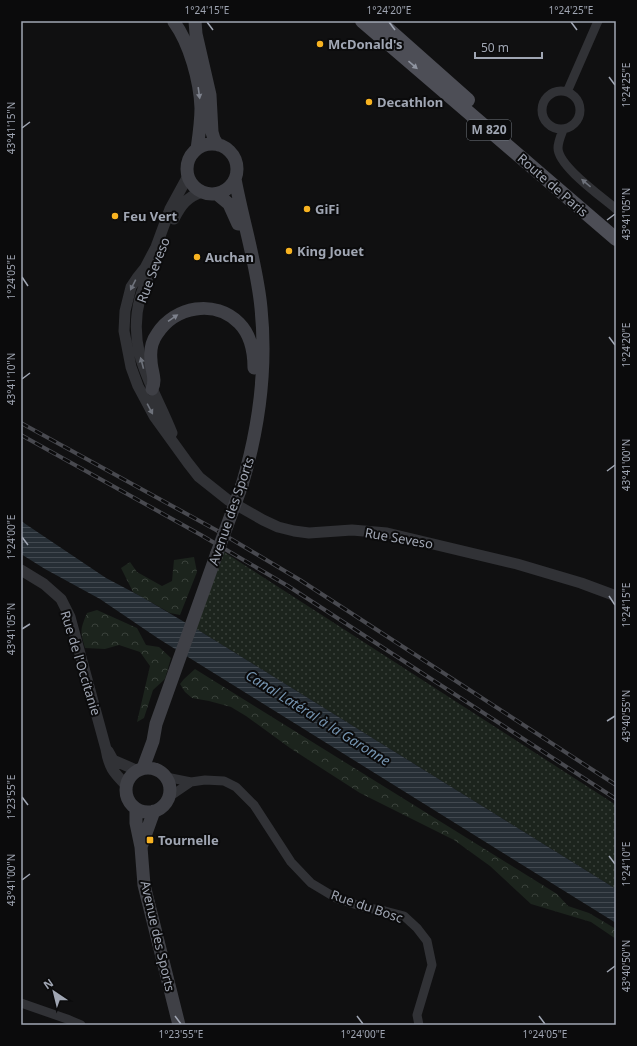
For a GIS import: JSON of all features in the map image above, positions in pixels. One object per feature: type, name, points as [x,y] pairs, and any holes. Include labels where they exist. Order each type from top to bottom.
[{"type":"main road","points":[[173,22],[179,23],[188,21]]},
{"type":"main road","points":[[195,21],[196,34],[210,95],[212,132],[218,145]]},
{"type":"main road","name":"Route de Paris","points":[[362,21],[616,239]]},
{"type":"main road","name":"Route de Paris","points":[[378,21],[583,202],[616,234]]},
{"type":"main road","points":[[173,22],[183,37],[200,92],[201,109],[198,149]]},
{"type":"main road","points":[[207,144],[218,145],[226,148],[232,153],[237,166],[235,180],[230,187],[217,194],[202,192],[191,183],[188,176],[188,161],[191,155],[207,144]]},
{"type":"main road","name":"Avenue des Sports","points":[[153,741],[156,724],[174,669],[242,485],[250,458],[257,422],[263,343],[261,307],[235,180]]},
{"type":"main road","name":"Avenue des Sports","points":[[217,194],[229,204],[238,226],[248,264],[263,343]]},
{"type":"main road","points":[[152,389],[155,383],[150,360],[152,347],[162,326],[171,318],[183,311],[197,308],[209,308],[220,311],[232,317],[240,324],[250,342],[254,354],[257,422]]},
{"type":"main road","points":[[140,769],[153,741]]},
{"type":"main road","points":[[153,741],[158,754],[162,774]]},
{"type":"main road","points":[[149,767],[162,774],[169,783],[170,790],[169,797],[160,808],[154,811],[142,812],[131,805],[125,792],[126,785],[131,774],[140,769],[149,767]]},
{"type":"main road","name":"Avenue des Sports","points":[[136,809],[136,823],[141,846],[144,885],[179,1025]]},
{"type":"main road","name":"Avenue des Sports","points":[[141,846],[154,811]]},
{"type":"street","points":[[567,92],[598,21]]},
{"type":"street","points":[[554,92],[567,92],[577,100],[580,105],[579,117],[570,128],[557,130],[546,124],[541,114],[541,108],[548,96],[554,92]]},
{"type":"street","points":[[562,130],[558,148],[564,163],[616,208]]},
{"type":"street","name":"Rue Seveso","points":[[188,176],[170,210],[153,254],[132,287],[125,311],[124,332],[131,368],[138,386],[154,416],[200,477],[213,489],[245,511],[278,527],[309,533],[352,530],[393,534],[517,564],[581,583],[616,596]]},
{"type":"street","name":"Rue Seveso","points":[[179,450],[143,369],[136,338],[136,322],[140,298],[180,208],[188,199],[202,192]]},
{"type":"street","name":"Rue de l'Occitanie","points":[[22,573],[44,584],[61,599],[70,617],[106,749],[108,763],[114,773],[126,785]]},
{"type":"street","points":[[106,749],[113,760],[140,769]]},
{"type":"street","name":"Rue du Bosc","points":[[162,774],[191,782],[206,780],[224,781],[236,787],[254,805],[291,862],[311,884],[336,898],[363,907],[404,916],[418,928],[427,941],[432,965],[417,1015],[419,1025]]},
{"type":"street","name":"Rue du Bosc","points":[[169,797],[191,782]]},
{"type":"street","points":[[21,1003],[81,1025]]},
{"type":"green space","points":[[218,548],[616,805],[616,889],[190,626]]},
{"type":"green space","points":[[194,557],[197,572],[180,615],[170,613],[133,592],[121,568],[130,562],[137,572],[162,586],[172,581],[174,560]]},
{"type":"green space","points":[[97,610],[137,628],[146,645],[159,647],[171,658],[165,679],[153,690],[144,718],[137,722],[150,666],[140,652],[119,645],[105,649],[85,648],[82,634],[83,623],[87,613]]},
{"type":"green space","points":[[195,669],[557,894],[568,906],[589,913],[616,929],[616,939],[591,922],[531,904],[490,866],[454,840],[360,793],[290,748],[231,707],[192,698],[185,692],[180,684]]},
{"type":"water","name":"Canal Latéral à la Garonne","points":[[21,521],[106,578],[142,597],[203,633],[616,889],[616,923],[159,639],[100,599],[21,554]]},
{"type":"railway","points":[[21,423],[216,530],[300,580],[616,785]]},
{"type":"railway","points":[[21,435],[201,535],[288,586],[616,799]]},
{"type":"place","name":"McDonald's","points":[[320,44]]},
{"type":"place","name":"Decathlon","points":[[369,102]]},
{"type":"place","name":"GiFi","points":[[307,209]]},
{"type":"place","name":"Feu Vert","points":[[115,216]]},
{"type":"place","name":"King Jouet","points":[[289,251]]},
{"type":"place","name":"Auchan","points":[[197,257]]},
{"type":"place","name":"Tournelle","points":[[150,840]]}]
